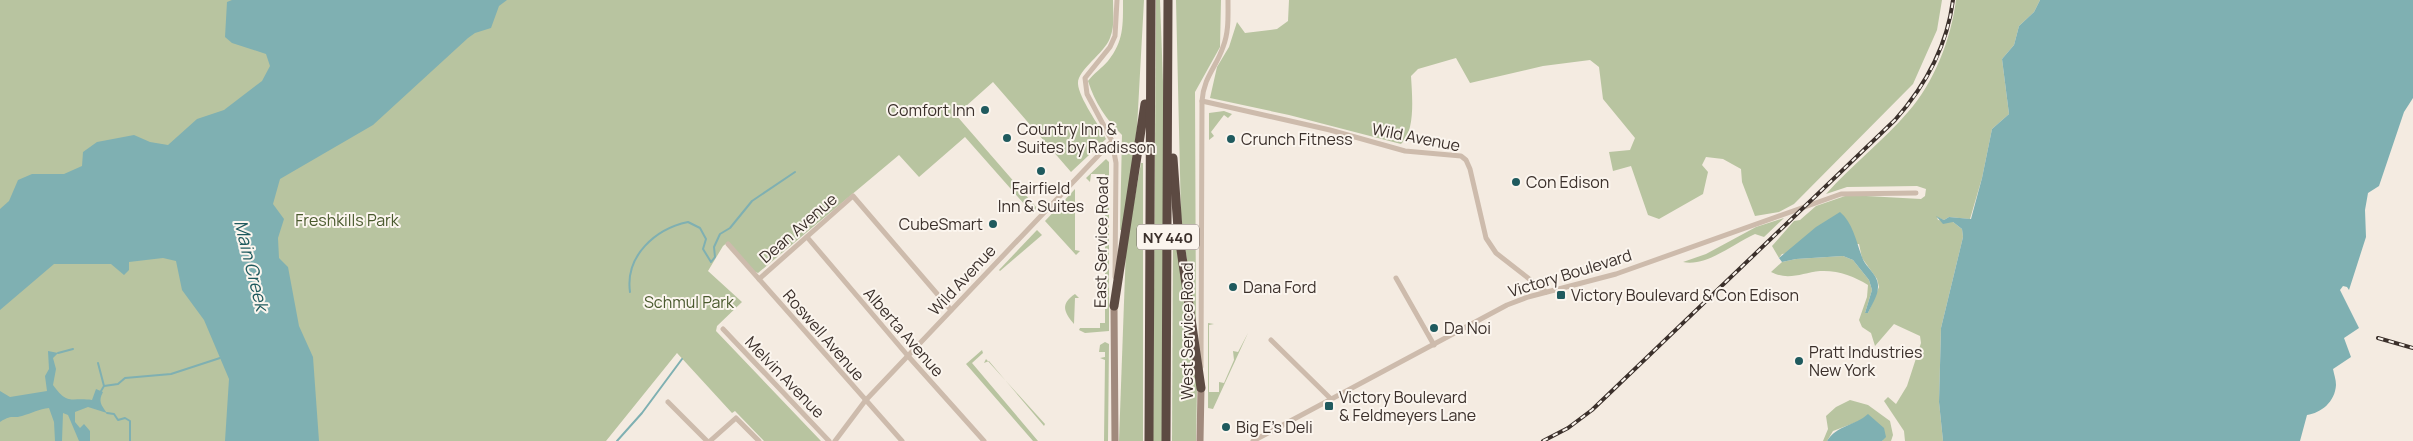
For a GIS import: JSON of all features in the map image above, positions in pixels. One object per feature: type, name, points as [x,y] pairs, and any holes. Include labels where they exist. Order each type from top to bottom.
[{"type":"highway","name":"NY 440","points":[[1149,441],[1151,0]]},
{"type":"highway","name":"NY 440","points":[[1166,441],[1168,0]]},
{"type":"highway","points":[[1168,33],[1178,229],[1201,388]]},
{"type":"highway","points":[[1114,306],[1151,74]]},
{"type":"main road","name":"East Service Road","points":[[1114,306],[1115,441]]},
{"type":"main road","name":"West Service Road","points":[[1200,441],[1201,388]]},
{"type":"street","name":"East Service Road","points":[[1114,306],[1116,163],[1112,141],[1087,94],[1085,78],[1110,47],[1115,36],[1117,0]]},
{"type":"street","name":"West Service Road","points":[[1201,388],[1202,98],[1210,71],[1222,50],[1227,36],[1228,0]]},
{"type":"street","name":"Wild Avenue","points":[[1202,98],[1405,151],[1461,156],[1466,160],[1470,169],[1486,238],[1496,253],[1546,292]]},
{"type":"street","name":"Wild Avenue","points":[[835,441],[866,400],[1112,141]]},
{"type":"street","name":"Victory Boulevard","points":[[1253,441],[1507,305],[1546,292],[1616,274],[1841,194],[1916,193]]},
{"type":"street","name":"Dean Avenue","points":[[759,279],[853,196],[951,310]]},
{"type":"street","name":"Alberta Avenue","points":[[807,237],[908,356],[984,441]]},
{"type":"street","name":"Roswell Avenue","points":[[728,244],[902,441]]},
{"type":"street","points":[[1396,278],[1434,345]]},
{"type":"street","name":"Melvin Avenue","points":[[723,329],[829,441]]},
{"type":"street","points":[[1272,340],[1331,399]]},
{"type":"street","points":[[668,402],[709,441],[736,418],[759,441]]},
{"type":"green space","name":"Freshkills Park","points":[[0,0],[1113,0],[1113,24],[1110,38],[1082,73],[1078,84],[1085,104],[1106,139],[1071,172],[993,82],[956,115],[1037,208],[1032,213],[965,137],[919,177],[899,155],[758,273],[753,271],[728,242],[723,246],[708,271],[742,302],[717,326],[716,331],[821,441],[764,441],[735,411],[732,413],[677,353],[606,441],[0,441]]},
{"type":"green space","points":[[1123,0],[1144,0],[1137,128],[1123,230],[1120,230],[1122,135],[1102,110],[1088,81],[1108,61],[1117,47],[1122,32]]},
{"type":"green space","points":[[1156,0],[1160,0],[1164,110],[1162,441],[1153,441]]},
{"type":"green space","points":[[1176,0],[1221,0],[1220,47],[1195,92],[1196,327],[1181,216]]},
{"type":"green space","points":[[1289,0],[1942,0],[1937,30],[1913,84],[1794,204],[1779,212],[1755,216],[1742,182],[1741,169],[1723,159],[1706,157],[1702,165],[1708,172],[1703,194],[1659,219],[1648,215],[1631,166],[1613,171],[1609,152],[1630,150],[1635,138],[1603,99],[1599,67],[1590,60],[1543,66],[1470,83],[1456,58],[1418,69],[1411,76],[1411,122],[1406,138],[1401,144],[1289,115],[1210,98],[1217,67],[1229,47],[1237,22],[1245,33],[1277,29],[1288,21]]},
{"type":"green space","points":[[1956,0],[2040,0],[2034,12],[2019,26],[2014,45],[2002,59],[2009,114],[1992,129],[1982,178],[1970,219],[1949,217],[1944,220],[1937,217],[1938,220],[1953,222],[1962,229],[1963,237],[1941,328],[1939,402],[1943,441],[1905,441],[1904,431],[1884,401],[1888,397],[1896,404],[1907,386],[1921,343],[1920,336],[1894,324],[1875,346],[1871,333],[1862,327],[1859,320],[1867,297],[1868,285],[1851,276],[1827,271],[1795,276],[1777,275],[1771,272],[1782,262],[1796,259],[1843,256],[1853,260],[1869,280],[1872,290],[1865,313],[1868,313],[1879,287],[1877,279],[1862,258],[1859,244],[1782,254],[1779,258],[1772,246],[1794,221],[1800,220],[1816,206],[1848,195],[1921,199],[1925,196],[1926,189],[1917,186],[1847,187],[1826,194],[1898,123],[1926,88],[1940,60],[1954,15]]},
{"type":"green space","points":[[1224,111],[1232,114],[1228,118],[1224,115],[1211,132],[1214,136],[1209,140],[1209,113]]},
{"type":"green space","points":[[1106,159],[1109,162],[1109,331],[1085,333],[1079,330],[1080,328],[1100,328],[1100,323],[1105,323],[1105,174],[1091,174],[1090,182],[1086,178]]},
{"type":"green space","points":[[1141,163],[1143,163],[1143,441],[1119,441],[1126,247]]},
{"type":"green space","points":[[1075,189],[1075,250],[1080,251],[1076,255],[1045,221]]},
{"type":"green space","points":[[1784,218],[1764,237],[1755,234],[1711,258],[1692,263],[1683,262],[1706,254],[1756,227]]},
{"type":"green space","points":[[1037,230],[1042,235],[1000,271],[999,270]]},
{"type":"green space","points":[[1173,242],[1176,242],[1197,388],[1196,441],[1172,441]]},
{"type":"green space","points":[[1075,294],[1079,298],[1075,298],[1074,324],[1066,312],[1065,305]]},
{"type":"green space","points":[[1208,323],[1214,324],[1209,325],[1209,392],[1219,392],[1219,382],[1224,383],[1234,360],[1233,351],[1238,352],[1248,333],[1213,409],[1208,408]]},
{"type":"green space","points":[[1105,342],[1109,344],[1108,441],[1104,441],[1105,360],[1100,358],[1105,357],[1105,352],[1099,352],[1100,345]]},
{"type":"green space","points":[[982,350],[983,353],[972,363],[1038,441],[1033,441],[966,364]]},
{"type":"green space","points":[[1005,380],[1045,424],[1044,426]]},
{"type":"green space","points":[[1850,400],[1868,405],[1890,421],[1893,435],[1891,441],[1882,441],[1885,436],[1862,420],[1833,431],[1827,441],[1823,441],[1828,429],[1826,416],[1836,407]]},
{"type":"water","name":"Main Creek","points":[[232,0],[507,0],[499,6],[491,28],[475,33],[468,38],[373,125],[280,179],[273,204],[284,219],[278,238],[279,258],[288,267],[299,326],[313,357],[319,441],[225,441],[229,379],[204,320],[182,290],[176,261],[163,258],[129,262],[129,270],[124,275],[111,264],[54,264],[0,310],[0,209],[9,201],[18,180],[32,174],[64,174],[82,166],[83,152],[97,142],[134,135],[150,142],[168,145],[197,119],[224,110],[262,81],[270,66],[266,54],[232,43],[225,37],[227,2]]},
{"type":"water","points":[[2040,0],[2413,0],[2413,98],[2404,112],[2379,186],[2368,193],[2365,210],[2366,237],[2349,290],[2343,286],[2340,290],[2359,328],[2344,338],[2351,357],[2333,369],[2336,385],[2333,397],[2322,409],[2307,415],[2300,441],[1943,441],[1939,402],[1941,328],[1963,237],[1962,229],[1953,222],[1943,224],[1936,216],[1944,220],[1949,217],[1971,219],[1992,129],[2009,114],[2002,59],[2014,45],[2019,26],[2034,12]]},
{"type":"water","points":[[1840,212],[1848,221],[1864,261],[1878,283],[1877,294],[1868,313],[1865,313],[1872,290],[1869,280],[1853,260],[1843,256],[1796,259],[1782,262],[1779,258],[1816,227]]},
{"type":"water","points":[[48,351],[58,353],[53,358],[56,369],[53,385],[62,396],[70,399],[92,400],[96,389],[103,392],[101,403],[107,413],[88,407],[75,412],[75,422],[80,428],[84,424],[90,431],[90,441],[79,441],[68,415],[63,413],[62,441],[55,441],[54,422],[49,408],[19,417],[10,417],[0,422],[0,391],[10,397],[47,391],[45,376],[49,369]]},
{"type":"water","points":[[1868,414],[1884,428],[1886,437],[1882,441],[1827,441],[1836,432]]},
{"type":"waterway","points":[[630,292],[632,267],[637,256],[654,238],[664,231],[688,222],[700,228],[706,239],[703,249],[711,262],[715,257],[714,247],[720,234],[730,228],[752,201],[795,172]]},
{"type":"waterway","points":[[58,353],[73,349]]},
{"type":"waterway","points":[[104,386],[118,384],[125,378],[171,374],[220,358]]},
{"type":"waterway","points":[[617,441],[642,413],[682,359]]},
{"type":"waterway","points":[[98,363],[104,386],[101,391]]},
{"type":"waterway","points":[[107,413],[114,414],[118,420],[125,418],[130,421],[130,441]]},
{"type":"railway","points":[[1543,441],[1568,428],[1592,410],[1895,120],[1916,93],[1933,64],[1946,34],[1953,0]]},
{"type":"railway","points":[[2378,338],[2413,348]]},
{"type":"place","name":"Comfort Inn","points":[[985,110]]},
{"type":"place","name":"Country Inn & Suites by Radisson","points":[[1007,138]]},
{"type":"place","name":"Crunch Fitness","points":[[1231,139]]},
{"type":"place","name":"Fairfield Inn & Suites","points":[[1041,171]]},
{"type":"place","name":"Con Edison","points":[[1516,182]]},
{"type":"place","name":"CubeSmart","points":[[993,224]]},
{"type":"place","name":"Dana Ford","points":[[1233,287]]},
{"type":"place","name":"Victory Boulevard & Con Edison","points":[[1561,295]]},
{"type":"place","name":"Da Noi","points":[[1434,328]]},
{"type":"place","name":"Pratt Industries New York","points":[[1799,361]]},
{"type":"place","name":"Victory Boulevard & Feldmeyers Lane","points":[[1329,406]]},
{"type":"place","name":"Big E's Deli","points":[[1226,427]]},
{"type":"park label","name":"Schmul Park","points":[[689,302]]}]
